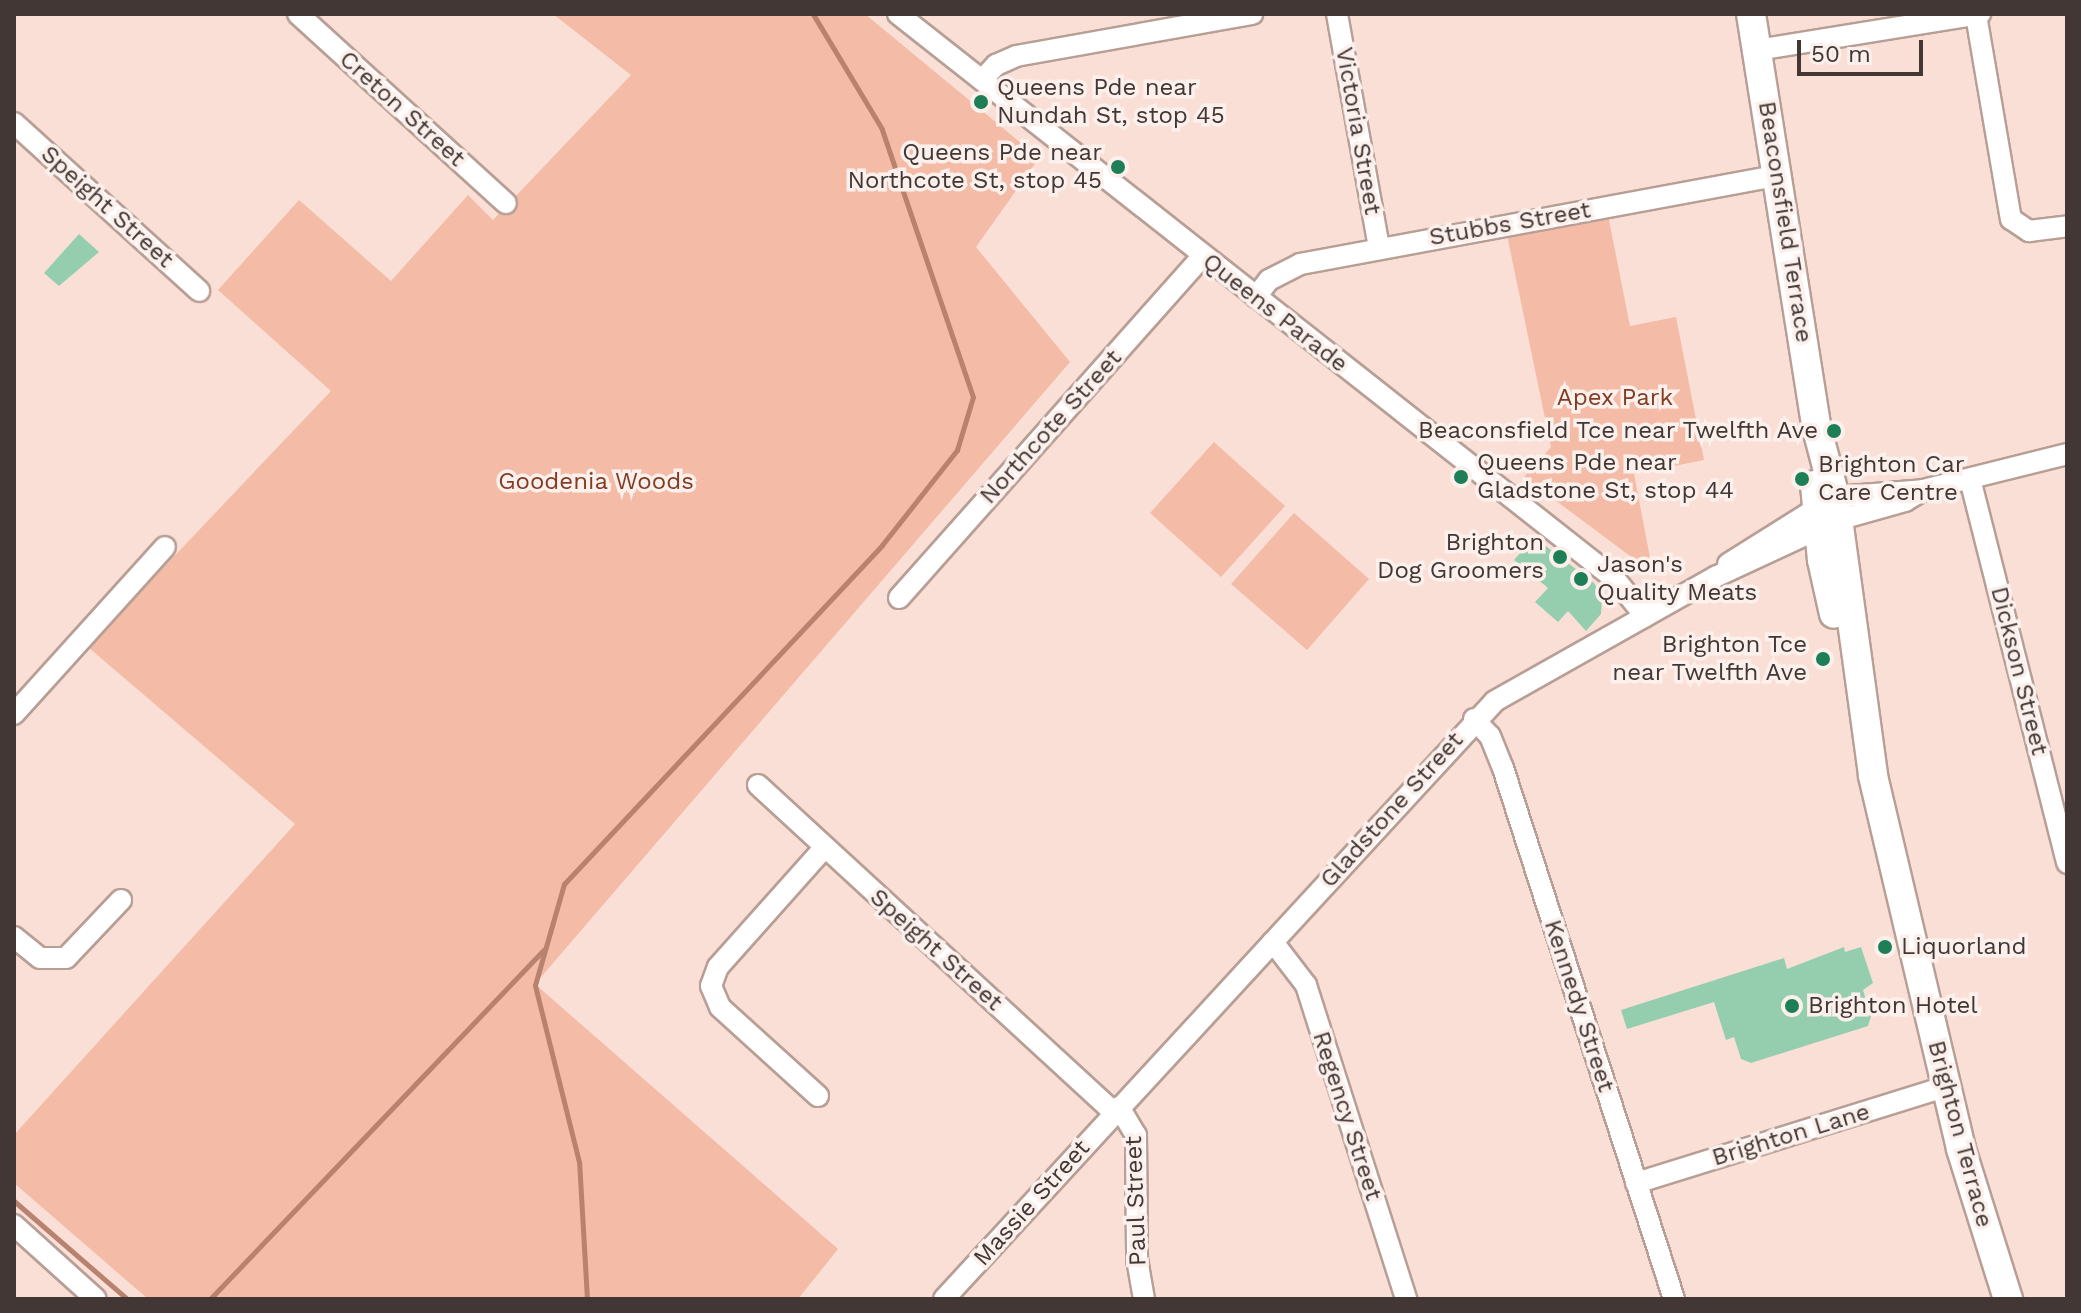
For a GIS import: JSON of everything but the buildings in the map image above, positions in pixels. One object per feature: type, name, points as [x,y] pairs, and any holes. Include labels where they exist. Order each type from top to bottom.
[{"type":"main road","name":"Beaconsfield Terrace","points":[[1751,14],[1817,429],[1827,513]]},
{"type":"main road","name":"Brighton Terrace","points":[[1827,513],[1857,687],[1945,1087],[2008,1299]]},
{"type":"street","name":"Creton Street","points":[[298,14],[506,203]]},
{"type":"street","name":"Queens Parade","points":[[898,14],[1625,587],[1645,616]]},
{"type":"street","points":[[982,80],[996,65],[1016,56],[1252,14]]},
{"type":"street","name":"Victoria Street","points":[[1337,14],[1379,247]]},
{"type":"street","points":[[1757,50],[1978,14],[2011,219],[2029,231],[2067,226]]},
{"type":"street","name":"Speight Street","points":[[14,123],[199,291]]},
{"type":"street","name":"Stubbs Street","points":[[1256,297],[1279,273],[1300,264],[1777,176]]},
{"type":"street","name":"Northcote Street","points":[[899,598],[1203,256]]},
{"type":"street","points":[[1827,513],[2067,454]]},
{"type":"street","name":"Dickson Street","points":[[1970,479],[2067,863]]},
{"type":"street","name":"Gladstone Street","points":[[1117,1110],[1474,719],[1512,690],[1827,513]]},
{"type":"street","points":[[16,709],[165,547]]},
{"type":"street","name":"Kennedy Street","points":[[1474,719],[1490,736],[1503,768],[1674,1299]]},
{"type":"street","name":"Speight Street","points":[[758,785],[824,848],[1117,1110]]},
{"type":"street","points":[[818,1096],[720,1007],[711,986],[718,967],[824,848]]},
{"type":"street","points":[[14,937],[40,958],[66,958],[121,900]]},
{"type":"street","name":"Regency Street","points":[[1273,942],[1306,985],[1406,1299]]},
{"type":"street","name":"Brighton Lane","points":[[1636,1183],[1945,1087]]},
{"type":"street","name":"Massie Street","points":[[944,1299],[1117,1110]]},
{"type":"street","name":"Paul Street","points":[[1117,1110],[1136,1135],[1137,1259],[1144,1299]]},
{"type":"street","points":[[14,1225],[96,1299]]},
{"type":"green space","name":"Goodenia Woods","points":[[553,14],[865,14],[1039,158],[976,247],[1070,362],[535,984],[838,1249],[798,1299],[148,1299],[14,1183],[14,1135],[295,824],[88,647],[331,391],[218,290],[299,200],[391,281],[468,195],[493,220],[631,75]]},
{"type":"green space","name":"Apex Park","points":[[1608,215],[1630,326],[1676,317],[1704,460],[1634,474],[1653,573],[1524,477],[1551,447],[1507,235]]},
{"type":"green space","points":[[1214,442],[1285,506],[1221,577],[1150,513]]},
{"type":"green space","points":[[1294,513],[1369,579],[1307,650],[1231,584]]},
{"type":"waterway","points":[[587,1299],[579,1162],[535,985],[564,884],[882,545],[957,450],[973,397],[882,129],[813,14]]},
{"type":"waterway","points":[[210,1299],[544,950]]},
{"type":"waterway","points":[[14,1201],[127,1299]]},
{"type":"place","name":"Queens Pde near Nundah St, stop 45","points":[[981,102]]},
{"type":"place","name":"Queens Pde near Northcote St, stop 45","points":[[1118,167]]},
{"type":"place","name":"Beaconsfield Tce near Twelfth Ave","points":[[1834,431]]},
{"type":"place","name":"Queens Pde near Gladstone St, stop 44","points":[[1461,477]]},
{"type":"place","name":"Brighton Car Care Centre","points":[[1802,479]]},
{"type":"place","name":"Brighton Dog Groomers","points":[[1560,557]]},
{"type":"place","name":"Jason's Quality Meats","points":[[1581,579]]},
{"type":"place","name":"Brighton Tce near Twelfth Ave","points":[[1823,659]]},
{"type":"place","name":"Liquorland","points":[[1885,947]]},
{"type":"place","name":"Brighton Hotel","points":[[1792,1006]]}]
